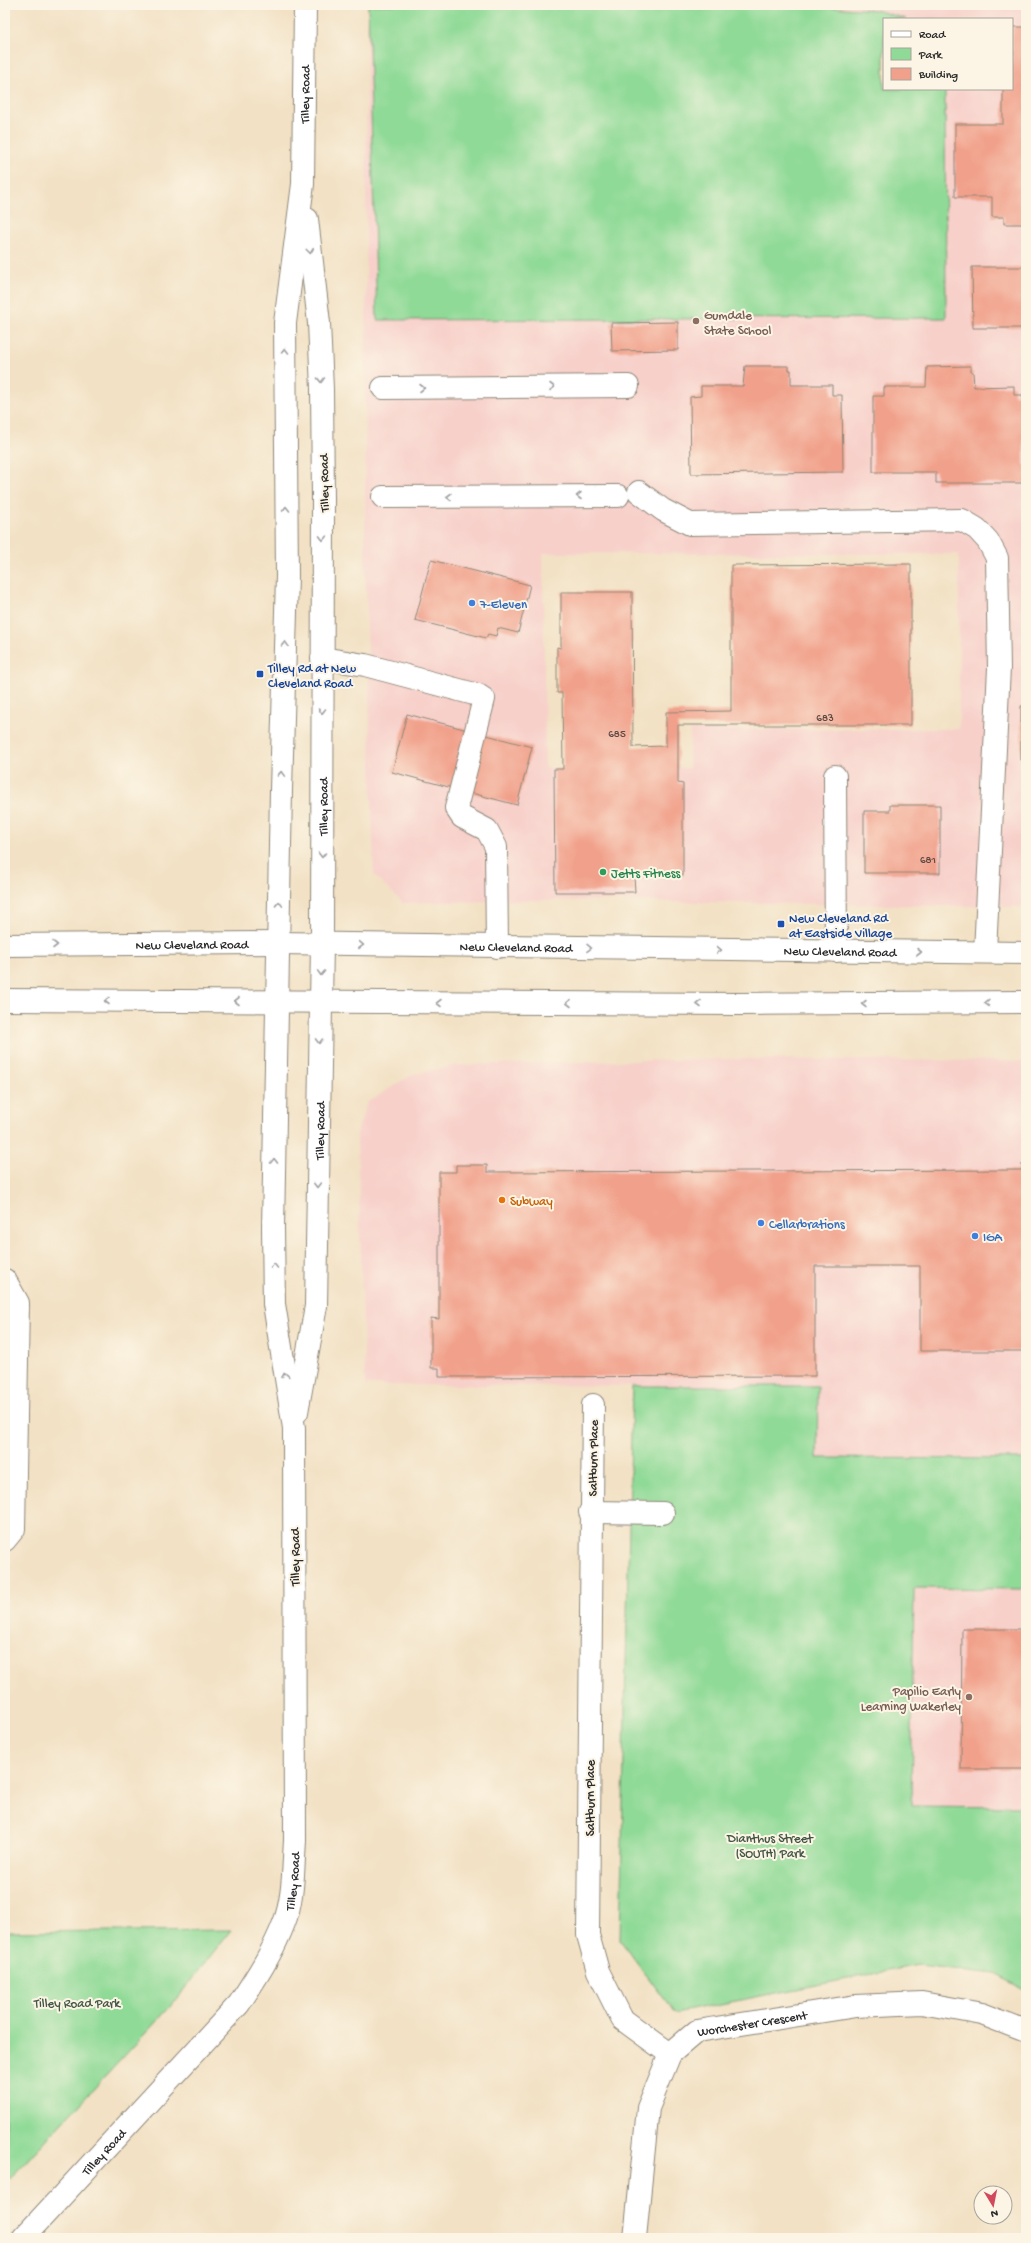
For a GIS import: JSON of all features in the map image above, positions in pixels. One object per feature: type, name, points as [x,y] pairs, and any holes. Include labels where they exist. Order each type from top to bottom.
[{"type":"street","name":"Tilley Road","points":[[23,2238],[239,2004],[266,1961],[285,1922],[292,1884],[295,1841],[294,1428],[274,1304],[276,1001],[287,576],[285,323],[302,184],[305,5]]},
{"type":"street","name":"Tilley Road","points":[[294,1428],[316,1306],[322,944],[322,389],[319,323],[302,184]]},
{"type":"street","points":[[383,388],[628,386]]},
{"type":"street","points":[[384,497],[628,494],[664,510],[690,524],[962,520],[977,529],[988,541],[998,558],[999,668],[985,952]]},
{"type":"street","points":[[322,658],[365,665],[478,695],[484,699],[456,808],[462,817],[487,830],[496,847],[498,947]]},
{"type":"street","points":[[835,776],[836,951]]},
{"type":"street","name":"New Cleveland Road","points":[[5,945],[278,943],[1026,953]]},
{"type":"street","points":[[5,1000],[722,1004],[1026,1002]]},
{"type":"street","points":[[5,1280],[18,1302],[14,1529],[5,1540]]},
{"type":"street","name":"Saltburn Place","points":[[593,1405],[590,1512],[588,1935],[598,1971],[622,2019],[670,2054]]},
{"type":"street","name":"Saltburn Place","points":[[590,1512],[663,1513]]},
{"type":"street","name":"Worchester Crescent","points":[[635,2238],[648,2108],[670,2054],[698,2031],[856,2006],[922,2003],[982,2014],[1026,2031]]},
{"type":"shaded area","name":"Gumdale State School","points":[[367,5],[1026,5],[1026,907],[548,900],[403,903],[374,875],[365,553]],"holes":[[[543,553],[959,554],[959,729],[690,730],[689,768],[545,768]]]},
{"type":"shaded area","points":[[719,1059],[1026,1061],[1026,1459],[817,1458],[818,1386],[365,1385],[357,1133],[367,1103],[413,1074],[457,1065]]},
{"type":"shaded area","name":"Papilio Early Learning Wakerley","points":[[914,1587],[1026,1589],[1026,1807],[911,1806]]},
{"type":"green space","points":[[368,5],[793,5],[876,10],[903,18],[883,18],[883,90],[945,90],[946,318],[377,320]]},
{"type":"green space","name":"Dianthus Street (SOUTH) Park","points":[[632,1386],[818,1386],[817,1458],[1026,1459],[1026,1589],[914,1588],[911,1806],[1026,1807],[1026,1990],[995,1974],[918,1965],[675,2013],[620,1940]]},
{"type":"green space","name":"Tilley Road Park","points":[[231,1930],[170,2007],[5,2184],[5,1932]]},
{"type":"building","points":[[1013,27],[1026,27],[1026,224],[1004,224],[1004,217],[992,217],[992,197],[955,197],[955,124],[1003,124],[1003,90],[1013,90]]},
{"type":"building","points":[[972,267],[1026,267],[1026,328],[973,328]]},
{"type":"building","points":[[678,322],[678,350],[612,351],[611,323]]},
{"type":"building","points":[[745,366],[789,366],[789,370],[791,370],[791,385],[832,385],[832,395],[842,395],[843,472],[691,474],[690,397],[701,396],[701,386],[743,386]]},
{"type":"building","points":[[971,366],[974,387],[1014,386],[1014,395],[1023,395],[1024,465],[1026,465],[1026,483],[936,483],[936,472],[873,472],[873,396],[884,396],[884,387],[926,387],[927,367]]},
{"type":"building","name":"7-Eleven","points":[[431,560],[530,585],[518,633],[498,628],[496,636],[488,634],[486,638],[415,620]]},
{"type":"building","points":[[911,564],[911,725],[678,725],[678,783],[683,784],[683,876],[634,876],[635,892],[555,892],[554,769],[563,769],[562,693],[557,693],[557,647],[561,648],[561,592],[632,592],[633,747],[666,746],[666,712],[731,711],[731,565]]},
{"type":"building","points":[[1021,706],[1026,706],[1026,760],[1021,760]]},
{"type":"building","points":[[407,714],[532,747],[517,805],[392,772]]},
{"type":"building","points":[[890,805],[940,805],[940,873],[864,873],[864,811],[890,811]]},
{"type":"building","points":[[1022,1164],[1026,1164],[1026,1351],[920,1351],[920,1266],[815,1266],[815,1376],[439,1377],[439,1368],[431,1368],[431,1318],[439,1319],[439,1172],[456,1172],[456,1165],[487,1165],[487,1172],[1022,1170]]},
{"type":"building","points":[[962,1629],[1026,1629],[1026,1769],[961,1769]]},
{"type":"place","name":"Gumdale State School","points":[[696,321]]},
{"type":"place","name":"7-Eleven","points":[[472,603]]},
{"type":"place","name":"Tilley Rd at New Cleveland Road","points":[[260,674]]},
{"type":"place","name":"Jetts Fitness","points":[[603,872]]},
{"type":"place","name":"New Cleveland Rd at Eastside Village","points":[[781,924]]},
{"type":"place","name":"Subway","points":[[502,1200]]},
{"type":"place","name":"Cellarbrations","points":[[761,1223]]},
{"type":"place","name":"IGA","points":[[975,1236]]},
{"type":"place","name":"Papilio Early Learning Wakerley","points":[[969,1697]]}]
